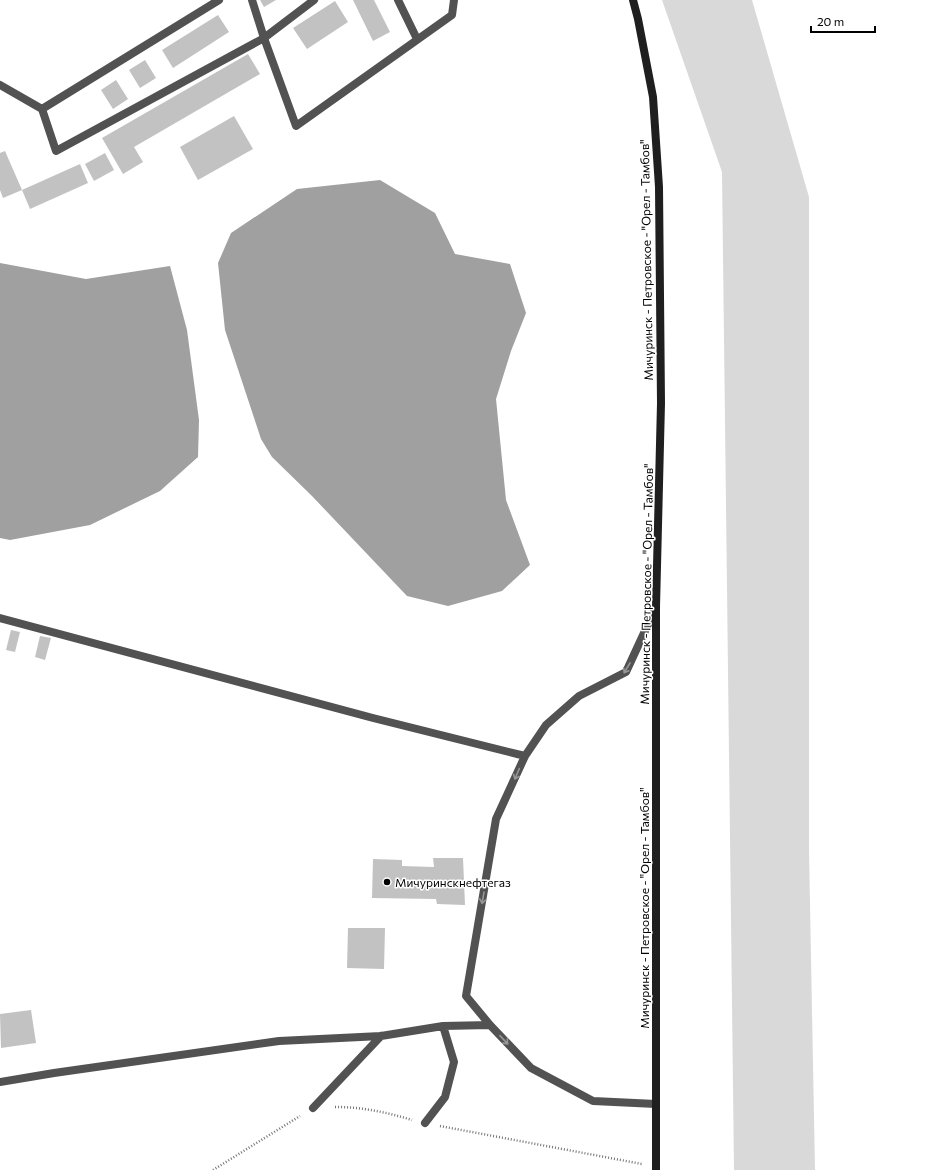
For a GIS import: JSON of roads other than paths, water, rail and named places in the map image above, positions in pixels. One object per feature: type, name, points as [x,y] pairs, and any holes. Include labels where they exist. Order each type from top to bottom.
[{"type":"street","name":"Мичуринск - Петровское - \"Орел - Тамбов\"","points":[[633,0],[653,97],[659,187],[661,403],[656,607],[656,1170]]},
{"type":"lane","points":[[42,109],[219,0]]},
{"type":"lane","points":[[252,0],[296,126],[452,15],[454,0]]},
{"type":"lane","points":[[0,85],[42,109],[56,151],[264,38],[314,0]]},
{"type":"lane","points":[[398,0],[417,39]]},
{"type":"lane","points":[[656,607],[626,672],[579,696],[546,725],[525,756],[496,820],[466,996],[490,1025],[531,1068],[593,1101],[656,1104]]},
{"type":"lane","points":[[0,618],[365,716],[525,756]]},
{"type":"lane","points":[[0,1082],[279,1041],[381,1036],[443,1026],[490,1025]]},
{"type":"lane","points":[[425,1123],[445,1097],[454,1062],[443,1026]]},
{"type":"lane","points":[[313,1108],[381,1036]]},
{"type":"place","name":"Мичуринскнефтегаз","points":[[387,882]]}]
